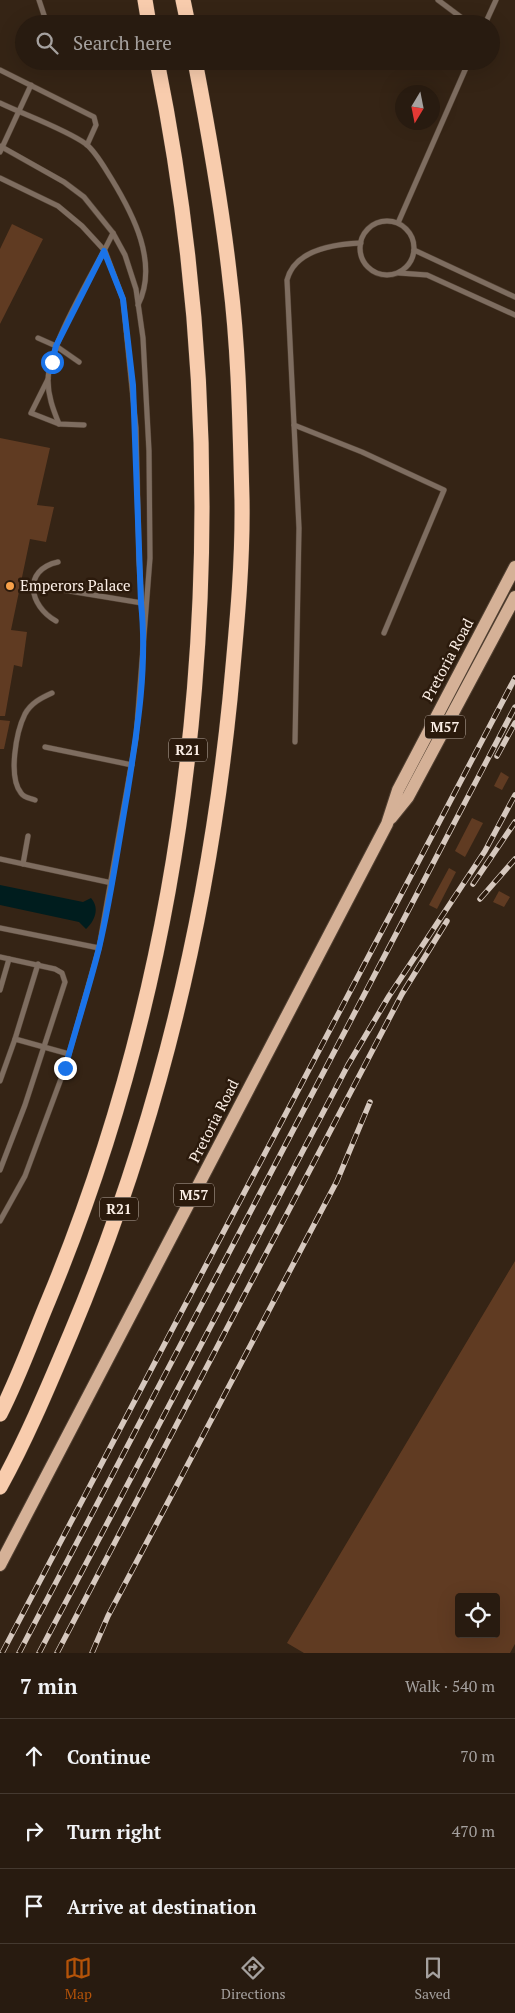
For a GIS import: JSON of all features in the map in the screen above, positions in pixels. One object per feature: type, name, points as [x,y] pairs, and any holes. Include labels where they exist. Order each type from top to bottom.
[{"type":"highway","points":[[144,0],[147,15]]},
{"type":"highway","points":[[184,0],[186,15]]},
{"type":"highway","name":"R21","points":[[0,1414],[70,1249],[128,1070],[170,879],[188,754],[201,592],[202,440],[192,294],[170,125],[159,70]]},
{"type":"highway","name":"R21","points":[[0,1487],[51,1382],[114,1225],[153,1103],[171,1038],[210,859],[237,625],[242,504],[238,377],[231,284],[211,146],[197,70]]},
{"type":"main road","name":"Pretoria Road","points":[[0,1565],[387,824],[398,790],[515,567]]},
{"type":"main road","name":"Pretoria Road","points":[[387,824],[408,797],[515,597]]},
{"type":"lane","points":[[39,0],[44,15]]},
{"type":"lane","points":[[438,0],[458,15]]},
{"type":"lane","points":[[489,15],[496,0]]},
{"type":"lane","points":[[0,70],[94,117],[96,125],[87,145]]},
{"type":"lane","points":[[398,223],[465,70]]},
{"type":"lane","points":[[0,1221],[25,1176],[69,1054],[99,948],[132,765],[142,675],[150,558],[146,375],[136,290],[125,255],[113,233],[84,197],[64,182],[1,148],[30,85]]},
{"type":"lane","points":[[0,103],[87,145],[101,162],[128,206],[141,236],[146,274],[144,293],[138,305]]},
{"type":"lane","points":[[0,178],[58,206],[82,226],[104,251],[123,299],[133,385],[141,603],[144,628]]},
{"type":"lane","points":[[396,273],[409,264],[414,250],[410,234],[398,223],[389,221],[370,227],[364,234],[360,252],[370,268],[387,275],[396,273],[427,275],[515,315]]},
{"type":"lane","points":[[84,425],[59,424],[31,413],[48,378],[56,346],[113,233]]},
{"type":"lane","points":[[295,742],[300,528],[286,298],[288,276],[301,261],[321,248],[361,243]]},
{"type":"lane","points":[[414,250],[515,297]]},
{"type":"lane","points":[[38,338],[56,346],[79,362]]},
{"type":"lane","points":[[48,378],[50,402],[59,424]]},
{"type":"lane","points":[[294,425],[362,452],[444,490],[384,633]]},
{"type":"lane","points":[[56,621],[44,614],[36,603],[33,587],[34,578],[43,568],[58,562]]},
{"type":"lane","points":[[57,589],[148,603]]},
{"type":"lane","points":[[35,800],[24,796],[16,785],[14,772],[15,753],[25,714],[37,700],[52,693]]},
{"type":"lane","points":[[45,747],[132,765]]},
{"type":"lane","points":[[23,864],[28,836]]},
{"type":"lane","points":[[0,859],[112,883]]},
{"type":"lane","points":[[0,928],[99,948]]},
{"type":"lane","points":[[0,957],[38,964],[62,973],[65,982],[45,1047],[0,1170]]},
{"type":"lane","points":[[0,990],[9,959]]},
{"type":"lane","points":[[0,1081],[38,964]]},
{"type":"lane","points":[[15,1038],[69,1054]]},
{"type":"lane","points":[[0,1061],[6,1064]]},
{"type":"water","points":[[0,885],[83,902],[91,898],[96,910],[94,918],[86,929],[79,922],[0,905]]},
{"type":"building","points":[[12,224],[43,239],[0,324],[0,249]]},
{"type":"building","name":"Emperors Palace","points":[[0,438],[50,448],[37,505],[54,507],[46,542],[30,539],[11,630],[27,632],[22,667],[14,665],[5,716],[0,716]]},
{"type":"building","points":[[0,720],[10,721],[4,749],[0,749]]},
{"type":"building","points":[[501,772],[509,777],[502,790],[494,786]]},
{"type":"building","points":[[472,818],[483,823],[465,857],[455,851]]},
{"type":"building","points":[[449,868],[456,872],[437,909],[429,905]]},
{"type":"building","points":[[499,891],[510,897],[504,907],[493,902]]},
{"type":"building","points":[[515,1261],[515,1644],[510,1653],[304,1653],[287,1643]]},
{"type":"railway","points":[[2,1653],[515,678]]},
{"type":"railway","points":[[19,1653],[515,707]]},
{"type":"railway","points":[[497,756],[515,723]]},
{"type":"railway","points":[[39,1653],[348,1065],[389,996],[485,851],[515,795]]},
{"type":"railway","points":[[473,884],[515,822]]},
{"type":"railway","points":[[480,899],[515,859]]},
{"type":"railway","points":[[57,1653],[402,994],[447,921]]},
{"type":"railway","points":[[92,1653],[108,1616],[337,1181],[370,1102]]},
{"type":"place","name":"Emperors Palace","points":[[10,586]]},
{"type":"route","points":[[52,362],[56,346],[104,251],[123,299],[133,385],[140,585],[144,628],[142,675],[136,738],[112,883],[99,948],[65,1068]]}]
